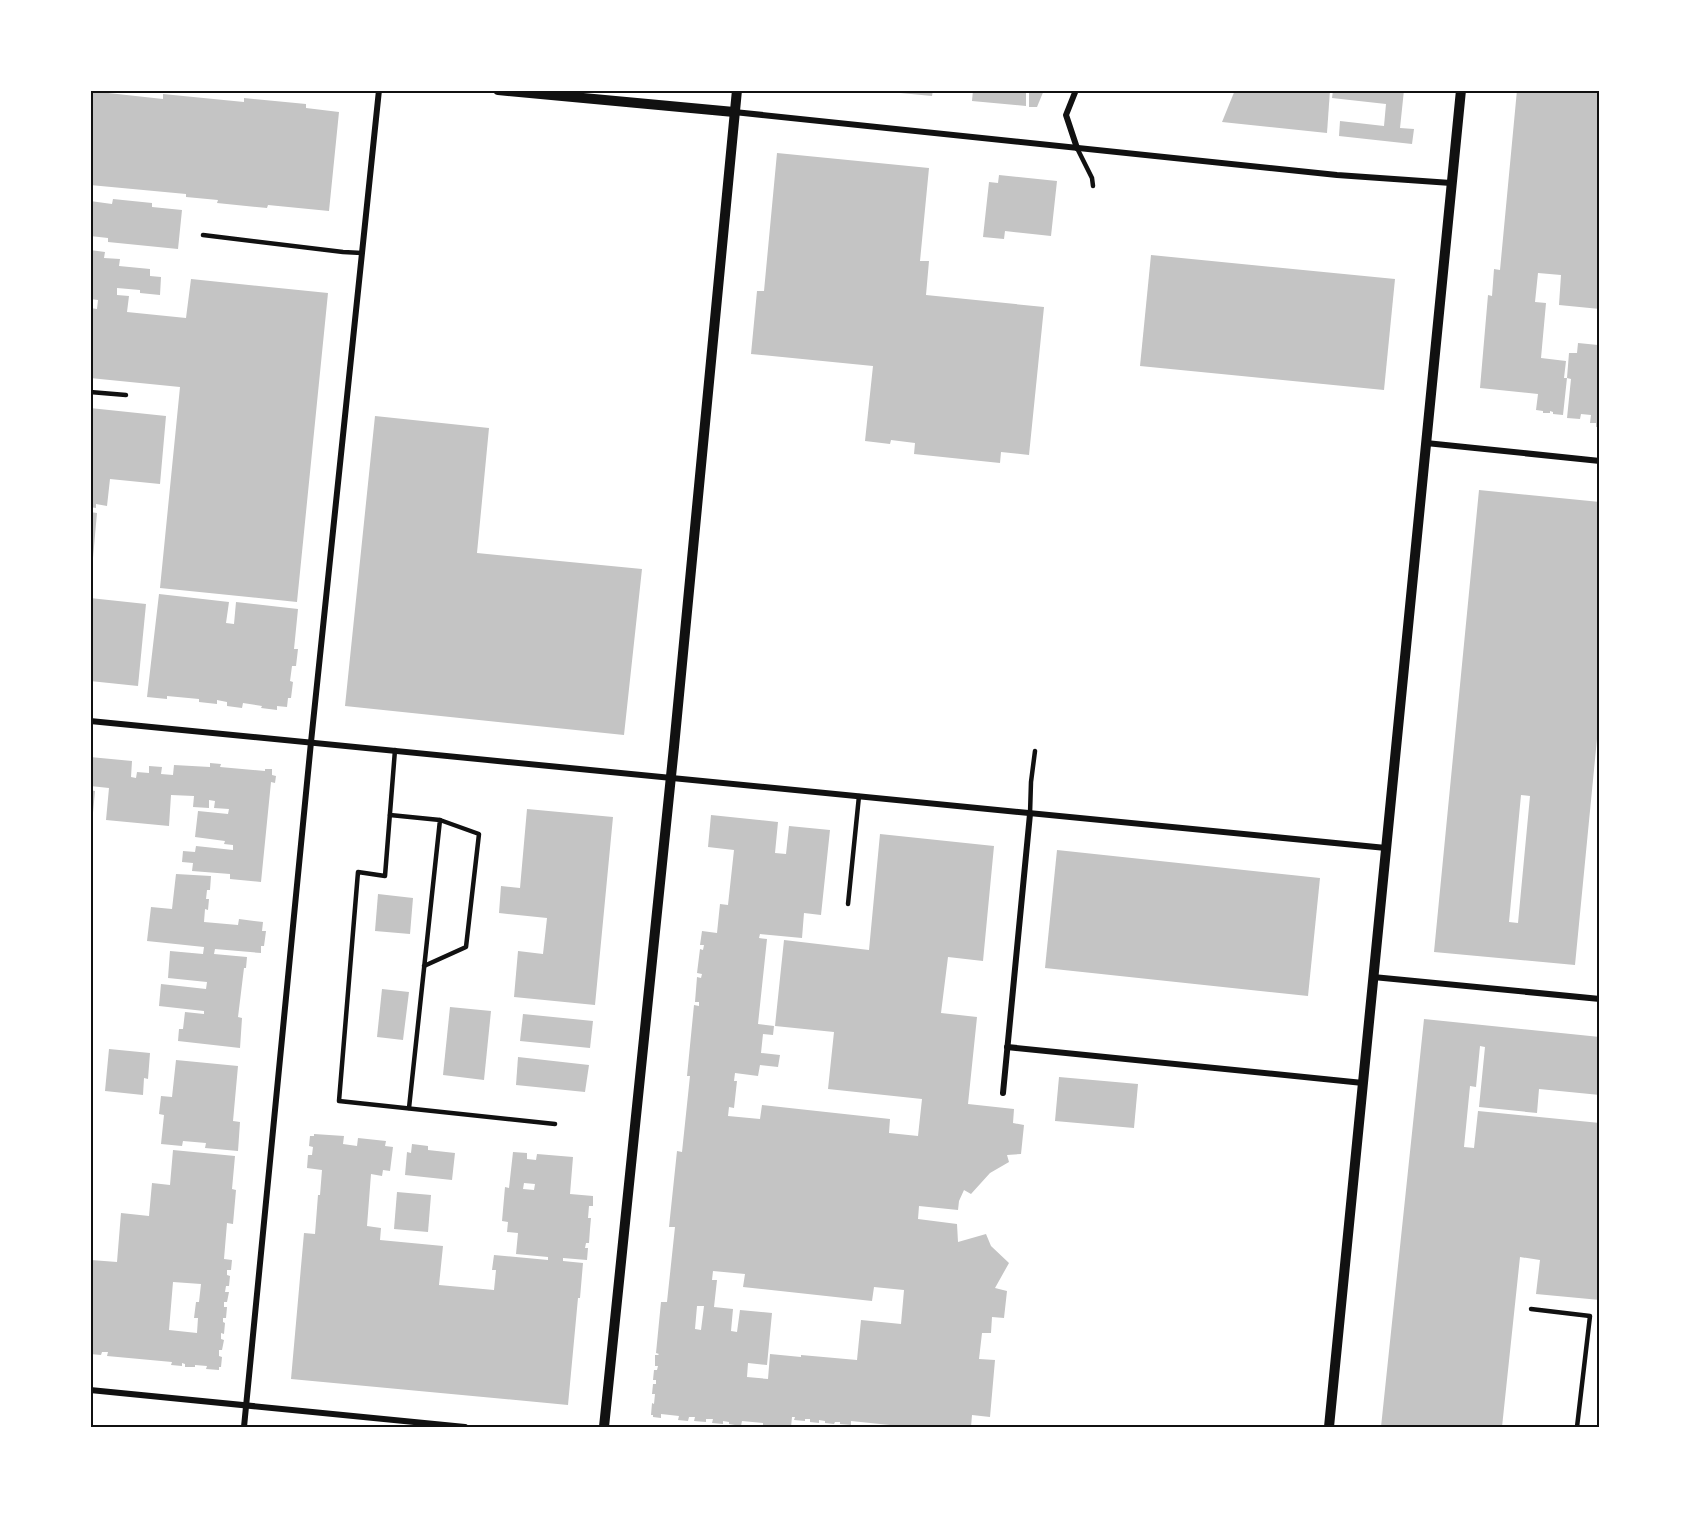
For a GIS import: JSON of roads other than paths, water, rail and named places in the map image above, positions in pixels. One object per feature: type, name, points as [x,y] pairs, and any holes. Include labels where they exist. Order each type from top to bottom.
[{"type":"street","points":[[244,1427],[311,742],[379,90]]},
{"type":"street","points":[[498,90],[734,112],[1337,175],[1451,183]]},
{"type":"street","points":[[604,1427],[671,778],[736,90]]},
{"type":"street","points":[[1076,90],[1066,115],[1077,148]]},
{"type":"street","points":[[1329,1427],[1461,90]]},
{"type":"street","points":[[1426,443],[1600,461]]},
{"type":"street","points":[[90,721],[1386,848]]},
{"type":"street","points":[[1003,1094],[1030,814]]},
{"type":"street","points":[[1373,977],[1600,999]]},
{"type":"street","points":[[1007,1047],[1363,1083]]},
{"type":"street","points":[[90,1390],[465,1427]]},
{"type":"lane","points":[[1077,148],[1092,178],[1093,186]]},
{"type":"lane","points":[[203,235],[362,253]]},
{"type":"lane","points":[[90,392],[126,395]]},
{"type":"lane","points":[[395,750],[385,876],[358,872],[339,1101],[555,1124]]},
{"type":"lane","points":[[1030,814],[1035,751]]},
{"type":"lane","points":[[848,904],[859,796]]},
{"type":"lane","points":[[390,815],[440,820],[479,834],[466,947],[424,966]]},
{"type":"lane","points":[[409,1108],[440,820]]},
{"type":"lane","points":[[1532,1309],[1590,1316],[1577,1427]]}]
